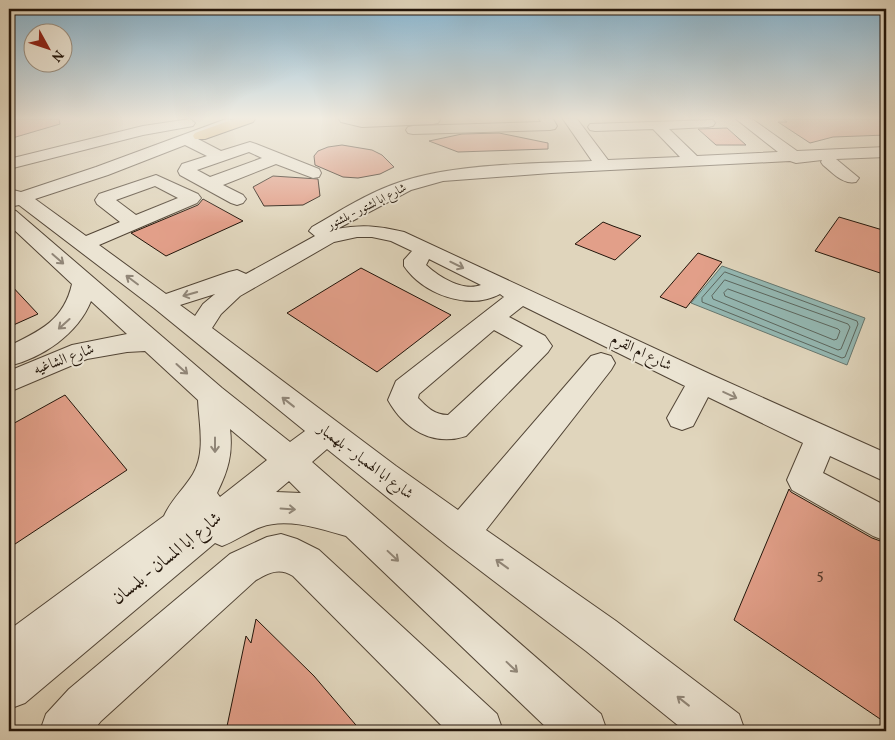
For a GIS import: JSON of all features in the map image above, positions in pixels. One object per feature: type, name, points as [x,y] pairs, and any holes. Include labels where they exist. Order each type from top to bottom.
[{"type":"street","points":[[16,169],[31,154]]},
{"type":"street","points":[[16,169],[80,154]]},
{"type":"street","points":[[13,198],[129,154]]},
{"type":"street","points":[[63,228],[64,220],[58,209],[58,200],[64,190],[138,154]]},
{"type":"street","points":[[216,154],[220,158]]},
{"type":"street","points":[[235,154],[188,168],[186,171],[237,199]]},
{"type":"street","points":[[266,154],[313,173]]},
{"type":"street","points":[[595,154],[604,166]]},
{"type":"street","points":[[687,154],[698,162],[737,164],[886,161]]},
{"type":"street","points":[[790,154],[796,158]]},
{"type":"street","name":"شارع ابا لشتور - بلشتور","points":[[162,303],[218,285],[244,273],[361,199],[446,175],[517,163],[551,168],[863,154]]},
{"type":"street","points":[[209,184],[276,158]]},
{"type":"street","points":[[829,162],[850,178]]},
{"type":"street","points":[[420,165],[446,175]]},
{"type":"street","name":"شارع ام القرم","points":[[397,236],[383,222],[382,215],[386,207],[394,202],[443,184],[551,168]]},
{"type":"street","points":[[13,198],[102,171]]},
{"type":"street","points":[[84,244],[127,218],[191,199],[161,182],[152,181],[105,198],[104,200],[127,218]]},
{"type":"street","name":"شارع ابا الهمبار - بلهمبار","points":[[13,198],[63,228],[320,427],[461,534],[601,636],[722,731]]},
{"type":"street","points":[[9,215],[212,396],[283,456],[584,731]]},
{"type":"street","points":[[9,231],[33,238]]},
{"type":"street","name":"شارع ام القرم","points":[[197,331],[212,309],[232,291],[328,237],[357,231],[372,231],[397,236],[886,468]]},
{"type":"street","points":[[225,262],[244,273]]},
{"type":"street","name":"شارع الشاغيه","points":[[9,357],[42,340],[69,320],[82,297],[84,281]]},
{"type":"street","points":[[492,319],[536,342],[539,346],[455,427],[442,428],[423,422],[403,400],[406,389],[492,319],[510,290]]},
{"type":"street","name":"شارع الشاغيه","points":[[9,382],[80,351],[120,344],[152,342]]},
{"type":"street","points":[[461,534],[601,363]]},
{"type":"street","points":[[682,418],[702,382]]},
{"type":"street","points":[[162,550],[203,487],[212,468],[216,449],[212,396]]},
{"type":"street","name":"شارع ابا المسان - بلمسان","points":[[9,656],[162,550],[320,427]]},
{"type":"street","points":[[821,437],[804,480],[886,524]]},
{"type":"street","points":[[162,550],[214,533],[262,510],[282,508],[314,512],[357,523]]},
{"type":"street","name":"شارع ابا المسان - بلمسان","points":[[9,687],[162,550]]},
{"type":"street","points":[[63,731],[85,705],[243,567],[265,554],[279,552],[295,555],[306,563],[480,731]]},
{"type":"water","points":[[722,266],[865,318],[847,365],[691,303]]},
{"type":"building","points":[[316,154],[379,154],[394,167],[380,174],[358,178],[343,177],[315,165],[314,156]]},
{"type":"building","points":[[273,176],[318,179],[320,196],[303,205],[264,206],[253,187]]},
{"type":"building","points":[[203,199],[243,221],[166,256],[131,233],[198,205]]},
{"type":"building","points":[[839,217],[886,231],[886,275],[815,251]]},
{"type":"building","points":[[603,222],[641,236],[615,260],[575,244]]},
{"type":"building","points":[[698,253],[722,262],[686,308],[660,297]]},
{"type":"building","points":[[361,268],[451,315],[377,372],[287,313]]},
{"type":"building","points":[[9,283],[38,314],[9,327]]},
{"type":"building","points":[[65,395],[127,470],[9,548],[9,426]]},
{"type":"building","points":[[789,489],[791,492],[872,538],[886,543],[886,723],[734,620]]},
{"type":"building","points":[[256,619],[314,676],[361,731],[226,731],[246,636],[251,643]]}]
